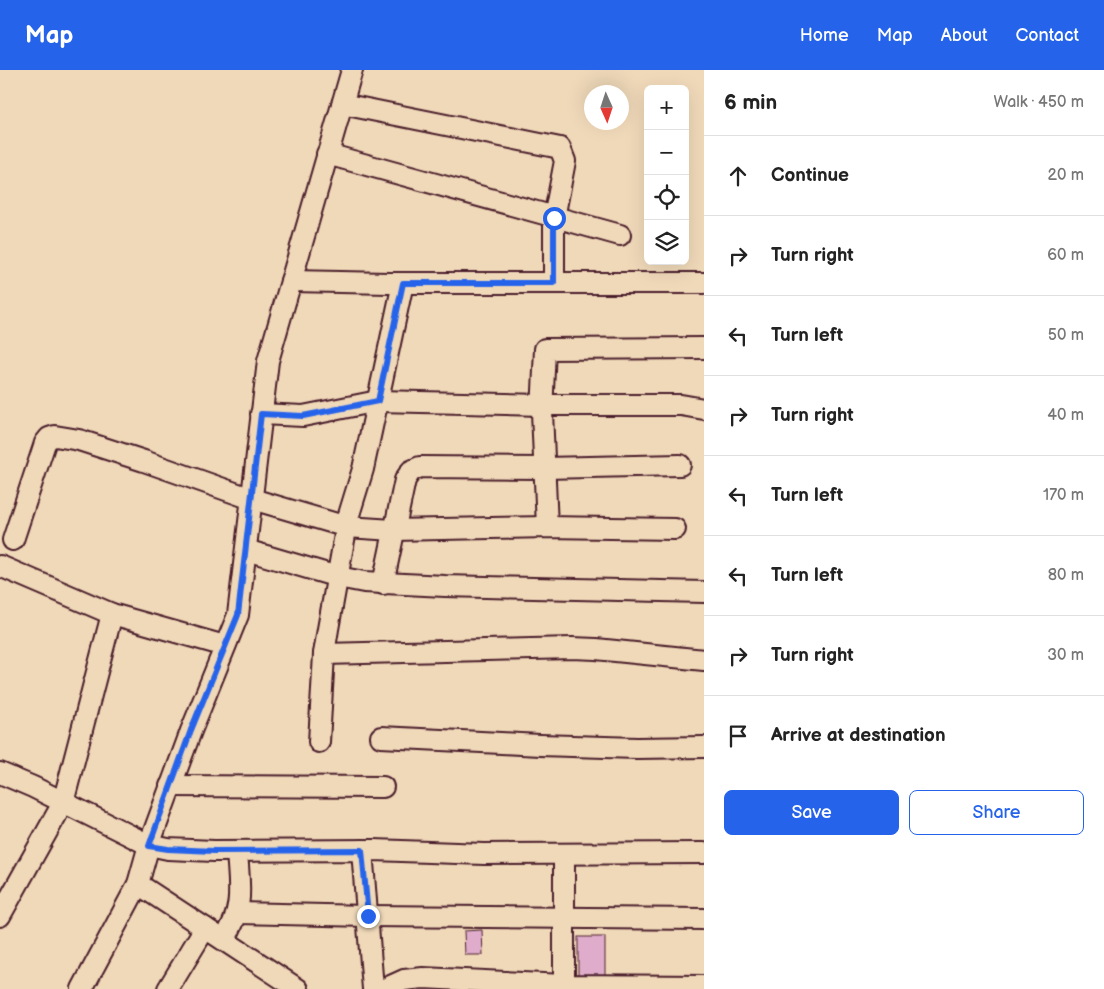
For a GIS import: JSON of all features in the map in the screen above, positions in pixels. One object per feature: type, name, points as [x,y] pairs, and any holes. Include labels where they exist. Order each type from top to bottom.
[{"type":"street","points":[[82,989],[138,884],[170,786],[238,615],[268,361],[352,70]]},
{"type":"street","points":[[342,104],[560,148],[565,161],[565,170],[554,218],[554,283]]},
{"type":"street","points":[[328,154],[620,235]]},
{"type":"street","points":[[291,281],[704,283]]},
{"type":"street","points":[[319,742],[324,654],[338,577],[347,528],[364,469],[403,283]]},
{"type":"street","points":[[547,527],[542,405],[545,349],[704,348]]},
{"type":"street","points":[[261,414],[303,416],[378,401],[542,405],[681,405],[704,409]]},
{"type":"street","points":[[13,540],[45,443],[49,438],[55,436],[88,443],[252,499],[347,528],[393,530],[547,527],[676,529]]},
{"type":"street","points":[[383,584],[405,480],[411,471],[420,467],[544,468],[680,465]]},
{"type":"street","points":[[246,550],[338,577],[383,584],[704,592]]},
{"type":"street","points":[[0,566],[112,614],[225,646]]},
{"type":"street","points":[[0,916],[63,803],[112,614]]},
{"type":"street","points":[[324,654],[572,648],[704,660]]},
{"type":"street","points":[[381,737],[550,746],[704,747]]},
{"type":"street","points":[[0,773],[33,787],[149,846],[168,849],[238,851],[362,850],[484,854],[704,853]]},
{"type":"street","points":[[170,786],[383,787]]},
{"type":"street","points":[[362,850],[373,989]]},
{"type":"street","points":[[224,940],[234,925],[238,913],[240,896],[238,851]]},
{"type":"street","points":[[564,854],[564,985]]},
{"type":"street","points":[[138,884],[298,989]]},
{"type":"street","points":[[238,913],[704,919]]},
{"type":"street","points":[[168,989],[205,928]]},
{"type":"street","points":[[384,989],[404,980],[423,978],[490,986],[704,986]]},
{"type":"building","points":[[482,930],[483,955],[465,955],[464,931]]},
{"type":"building","points":[[578,937],[605,937],[605,979],[578,979]]},
{"type":"route","points":[[368,916],[362,850],[214,851],[168,849],[149,846],[191,730],[238,615],[261,414],[303,416],[378,401],[403,283],[554,283],[554,218]]}]
